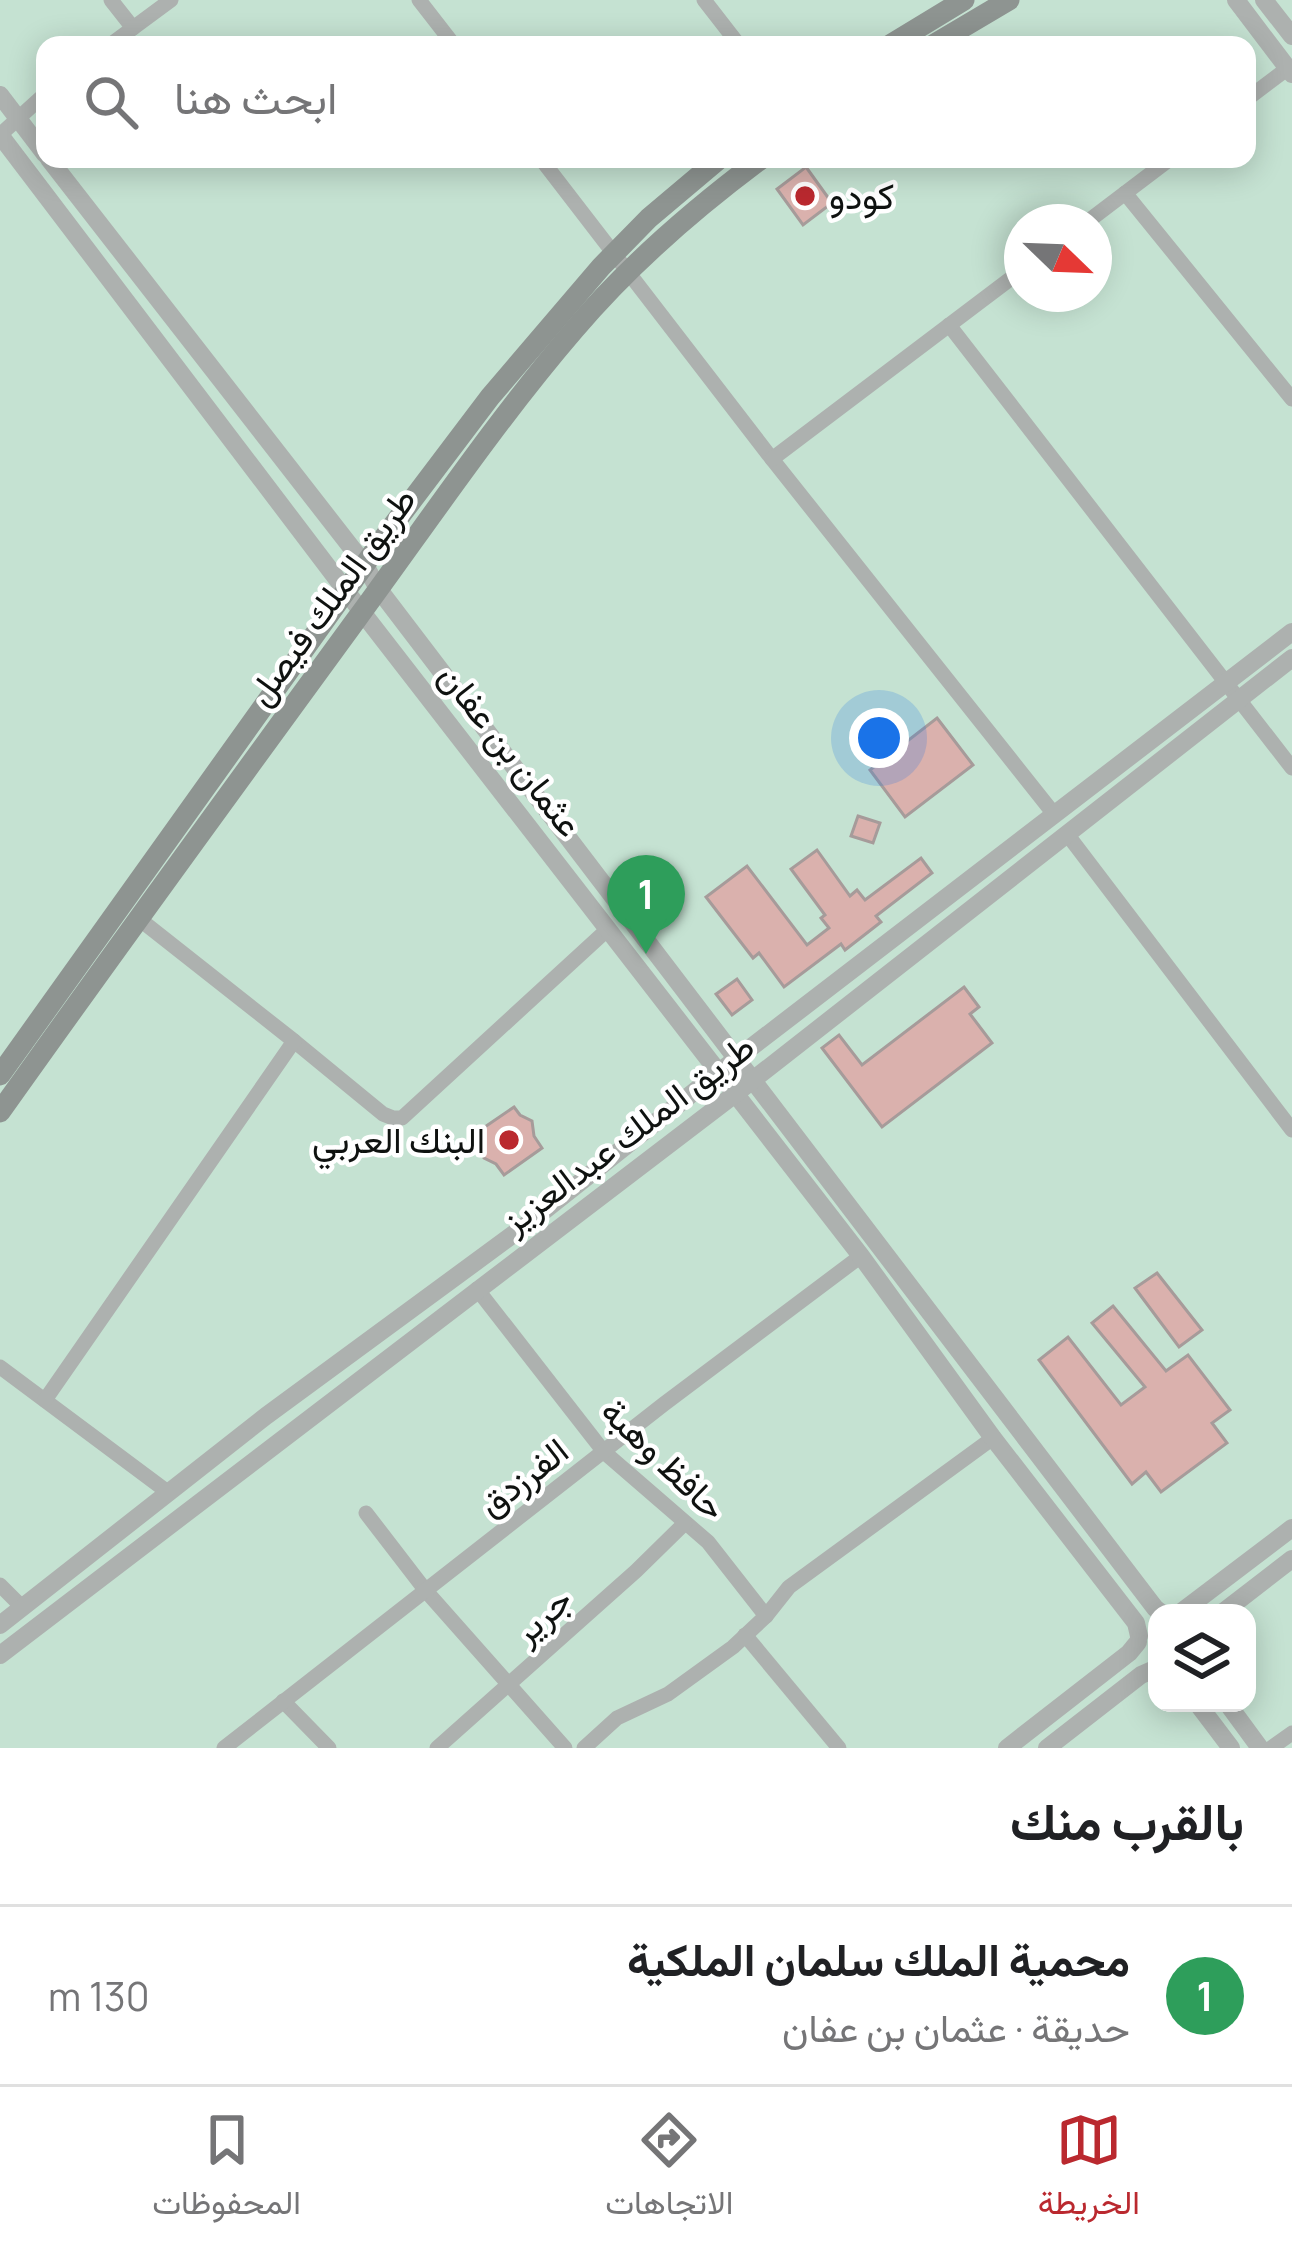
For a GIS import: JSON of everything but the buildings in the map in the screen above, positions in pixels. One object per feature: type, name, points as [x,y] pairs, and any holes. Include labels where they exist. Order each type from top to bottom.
[{"type":"main road","points":[[905,36],[964,0]]},
{"type":"main road","points":[[949,36],[1009,0]]},
{"type":"main road","name":"طريق الملك فيصل","points":[[2,1067],[490,397],[614,254],[708,168]]},
{"type":"main road","name":"طريق الملك فيصل","points":[[0,1112],[507,411],[576,327],[629,273],[749,168]]},
{"type":"street","points":[[111,0],[133,28]]},
{"type":"street","points":[[122,36],[171,0]]},
{"type":"street","points":[[419,0],[447,36]]},
{"type":"street","points":[[704,0],[732,36]]},
{"type":"street","points":[[1236,0],[1290,71],[1256,93]]},
{"type":"street","points":[[1264,0],[1292,36]]},
{"type":"street","name":"عثمان بن عفان","points":[[0,95],[36,142]]},
{"type":"street","points":[[0,135],[36,102]]},
{"type":"street","name":"عثمان بن عفان","points":[[0,135],[861,1256],[1136,1623],[1148,1661]]},
{"type":"street","name":"عثمان بن عفان","points":[[56,168],[365,565],[377,587],[1152,1604]]},
{"type":"street","points":[[548,168],[1054,814]]},
{"type":"street","points":[[1111,204],[1158,168]]},
{"type":"street","points":[[1126,193],[1292,399]]},
{"type":"street","points":[[772,459],[1004,284]]},
{"type":"street","points":[[949,325],[1292,767]]},
{"type":"street","name":"طريق الملك عبدالعزيز","points":[[0,1625],[266,1416],[530,1222],[1292,632]]},
{"type":"street","name":"طريق الملك عبدالعزيز","points":[[0,1655],[735,1094],[1292,658]]},
{"type":"street","points":[[1066,834],[1292,1130]]},
{"type":"street","points":[[138,918],[393,1118],[402,1118],[608,929]]},
{"type":"street","points":[[45,1400],[294,1041]]},
{"type":"street","name":"الفرزدق","points":[[224,1748],[861,1256]]},
{"type":"street","name":"حافظ وهبة","points":[[477,1289],[604,1452],[708,1542],[766,1616]]},
{"type":"street","points":[[0,1367],[169,1493]]},
{"type":"street","points":[[584,1748],[617,1718],[668,1694],[746,1635],[789,1587],[993,1438]]},
{"type":"street","points":[[366,1513],[426,1591],[566,1748]]},
{"type":"street","name":"جرير","points":[[437,1748],[685,1523]]},
{"type":"street","points":[[1192,1604],[1292,1528]]},
{"type":"street","points":[[1234,1604],[1292,1559]]},
{"type":"street","points":[[0,1585],[22,1608]]},
{"type":"street","points":[[1007,1748],[1129,1653],[1148,1622]]},
{"type":"street","points":[[746,1635],[839,1748]]},
{"type":"street","points":[[1047,1748],[1148,1672]]},
{"type":"street","points":[[283,1702],[329,1748]]},
{"type":"street","points":[[1204,1712],[1231,1748]]},
{"type":"street","points":[[1234,1712],[1261,1748]]},
{"type":"street","points":[[1271,1748],[1292,1732]]},
{"type":"green space","points":[[0,0],[1292,0],[1292,1748],[0,1748]]},
{"type":"place","name":"كودو","points":[[805,196]]},
{"type":"place","name":"محمية الملك سلمان الملكية","points":[[646,954]]},
{"type":"place","name":"البنك العربي","points":[[509,1140]]}]
